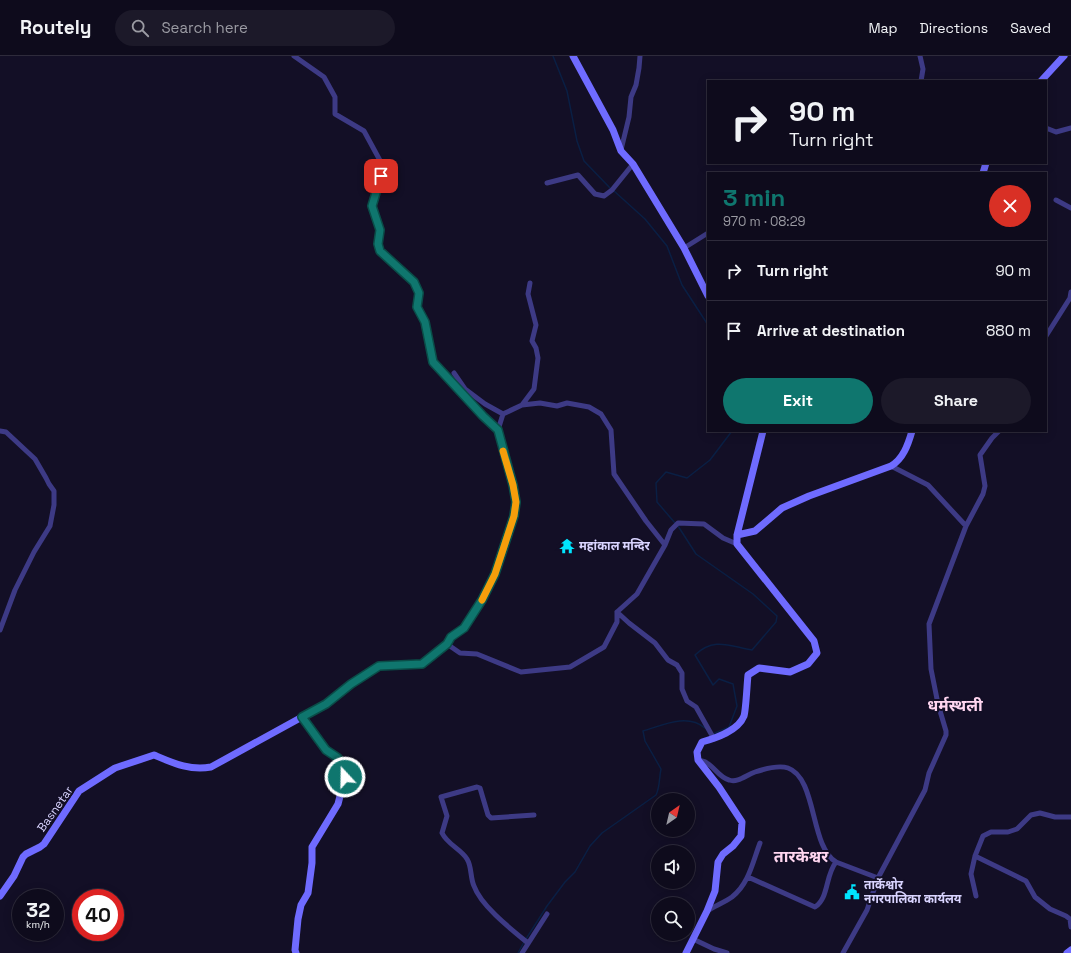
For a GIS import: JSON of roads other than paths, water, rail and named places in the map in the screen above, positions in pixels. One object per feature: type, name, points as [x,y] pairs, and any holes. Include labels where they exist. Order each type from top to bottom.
[{"type":"street","points":[[294,56],[324,77],[335,97],[335,114],[364,131],[383,166],[372,206],[380,230],[378,244],[380,251],[414,282],[419,293],[417,307],[425,322],[433,362],[498,430],[513,485],[516,502],[514,516],[495,574],[482,600],[464,628],[451,637],[447,644],[422,664],[379,666],[351,684],[326,704],[302,717],[326,750],[338,758],[344,766],[345,777],[338,804],[312,847],[308,893],[301,905],[298,919],[296,953]]},
{"type":"street","points":[[573,56],[613,130],[621,151],[633,164],[684,248],[707,294]]},
{"type":"street","points":[[621,151],[629,117],[631,97],[638,74],[640,56]]},
{"type":"street","points":[[920,56],[923,69],[921,80]]},
{"type":"street","points":[[1042,80],[1064,56]]},
{"type":"street","points":[[1047,128],[1056,132],[1071,128]]},
{"type":"street","points":[[547,183],[578,175],[595,194],[604,196],[612,190],[633,164]]},
{"type":"street","points":[[1056,200],[1071,208]]},
{"type":"street","points":[[684,248],[707,234]]},
{"type":"street","points":[[522,405],[534,390],[538,358],[536,348],[532,341],[536,325],[528,294],[530,283]]},
{"type":"street","points":[[1047,334],[1070,298],[1071,292]]},
{"type":"street","points":[[454,373],[465,389],[485,404],[503,414]]},
{"type":"street","points":[[498,430],[503,414],[522,405],[540,403],[557,406],[567,402],[589,407],[601,414],[611,430],[614,474],[646,521],[665,545]]},
{"type":"street","points":[[0,431],[6,432],[35,459],[54,491],[54,505],[50,526],[34,552],[15,590],[0,630]]},
{"type":"street","points":[[737,544],[737,535],[763,432]]},
{"type":"street","points":[[737,535],[755,531],[782,508],[897,462],[906,448],[912,432]]},
{"type":"street","points":[[843,953],[867,910],[878,878],[925,790],[929,773],[946,735],[931,669],[929,624],[966,526],[983,494],[985,486],[980,455],[998,432]]},
{"type":"street","points":[[890,466],[928,485],[966,526]]},
{"type":"street","points":[[447,644],[460,653],[477,654],[521,672],[570,667],[604,647],[617,622],[617,612],[637,594],[665,545],[671,530],[678,523],[704,524],[723,538],[737,544],[814,641],[817,653],[808,664],[790,672],[759,668],[748,675],[744,716],[734,728],[702,742],[697,752],[698,760],[719,786],[742,822],[741,836],[733,846],[723,854],[718,862],[715,890],[707,911],[695,935]]},
{"type":"street","points":[[617,612],[655,643],[668,660],[677,665],[682,673],[682,689],[687,701],[696,708],[712,737]]},
{"type":"street","name":"Basnetar","points":[[0,896],[14,876],[23,857],[44,844],[79,791],[115,768],[154,755],[179,766],[200,769],[211,767],[302,717]]},
{"type":"street","points":[[698,760],[707,763],[728,780],[736,780],[754,773],[779,768],[789,768],[798,775],[804,784],[821,839],[827,853],[836,862],[878,878]]},
{"type":"street","points":[[528,943],[484,903],[474,886],[470,864],[467,859],[451,845],[443,835],[442,833],[447,816],[441,797],[477,787],[480,788],[488,815],[491,818],[534,815]]},
{"type":"street","points":[[976,896],[971,874],[982,836],[991,832],[1008,832],[1017,829],[1031,815],[1040,813],[1055,817],[1071,817]]},
{"type":"street","points":[[707,911],[732,897],[740,888],[748,877],[760,843]]},
{"type":"street","points":[[975,856],[1026,881],[1035,897],[1050,909],[1070,919],[1071,927]]},
{"type":"street","points":[[748,877],[815,907],[820,904],[825,893],[831,868],[836,862]]},
{"type":"street","points":[[522,953],[547,914]]},
{"type":"street","points":[[695,940],[714,949],[727,953]]},
{"type":"street","points":[[686,953],[692,941]]},
{"type":"waterway","points":[[553,56],[567,91],[577,141],[584,161],[611,189]]},
{"type":"waterway","points":[[614,191],[645,219],[667,246],[682,285],[707,323]]},
{"type":"waterway","points":[[675,523],[657,502],[656,483],[666,472],[687,478],[710,460],[731,432]]},
{"type":"waterway","points":[[678,526],[696,554],[753,594],[777,616],[776,622],[752,650],[729,645],[715,644],[702,649],[695,655],[713,685],[719,679],[733,684],[737,706],[729,727],[713,734]]},
{"type":"waterway","points":[[526,939],[547,906],[565,882],[575,872],[590,846],[602,833],[656,795],[659,786],[661,769],[645,741],[643,731],[667,723],[683,721],[691,721],[705,728]]},
{"type":"waterway","points":[[518,953],[524,942]]},
{"type":"place","name":"महांकाल मन्दिर","points":[[567,546]]},
{"type":"place","name":"तार्केश्वोर नगरपालिका कार्यलय","points":[[852,892]]},
{"type":"district","name":"धर्मस्थली","points":[[955,705]]},
{"type":"district","name":"तारकेश्वर","points":[[801,856]]}]
